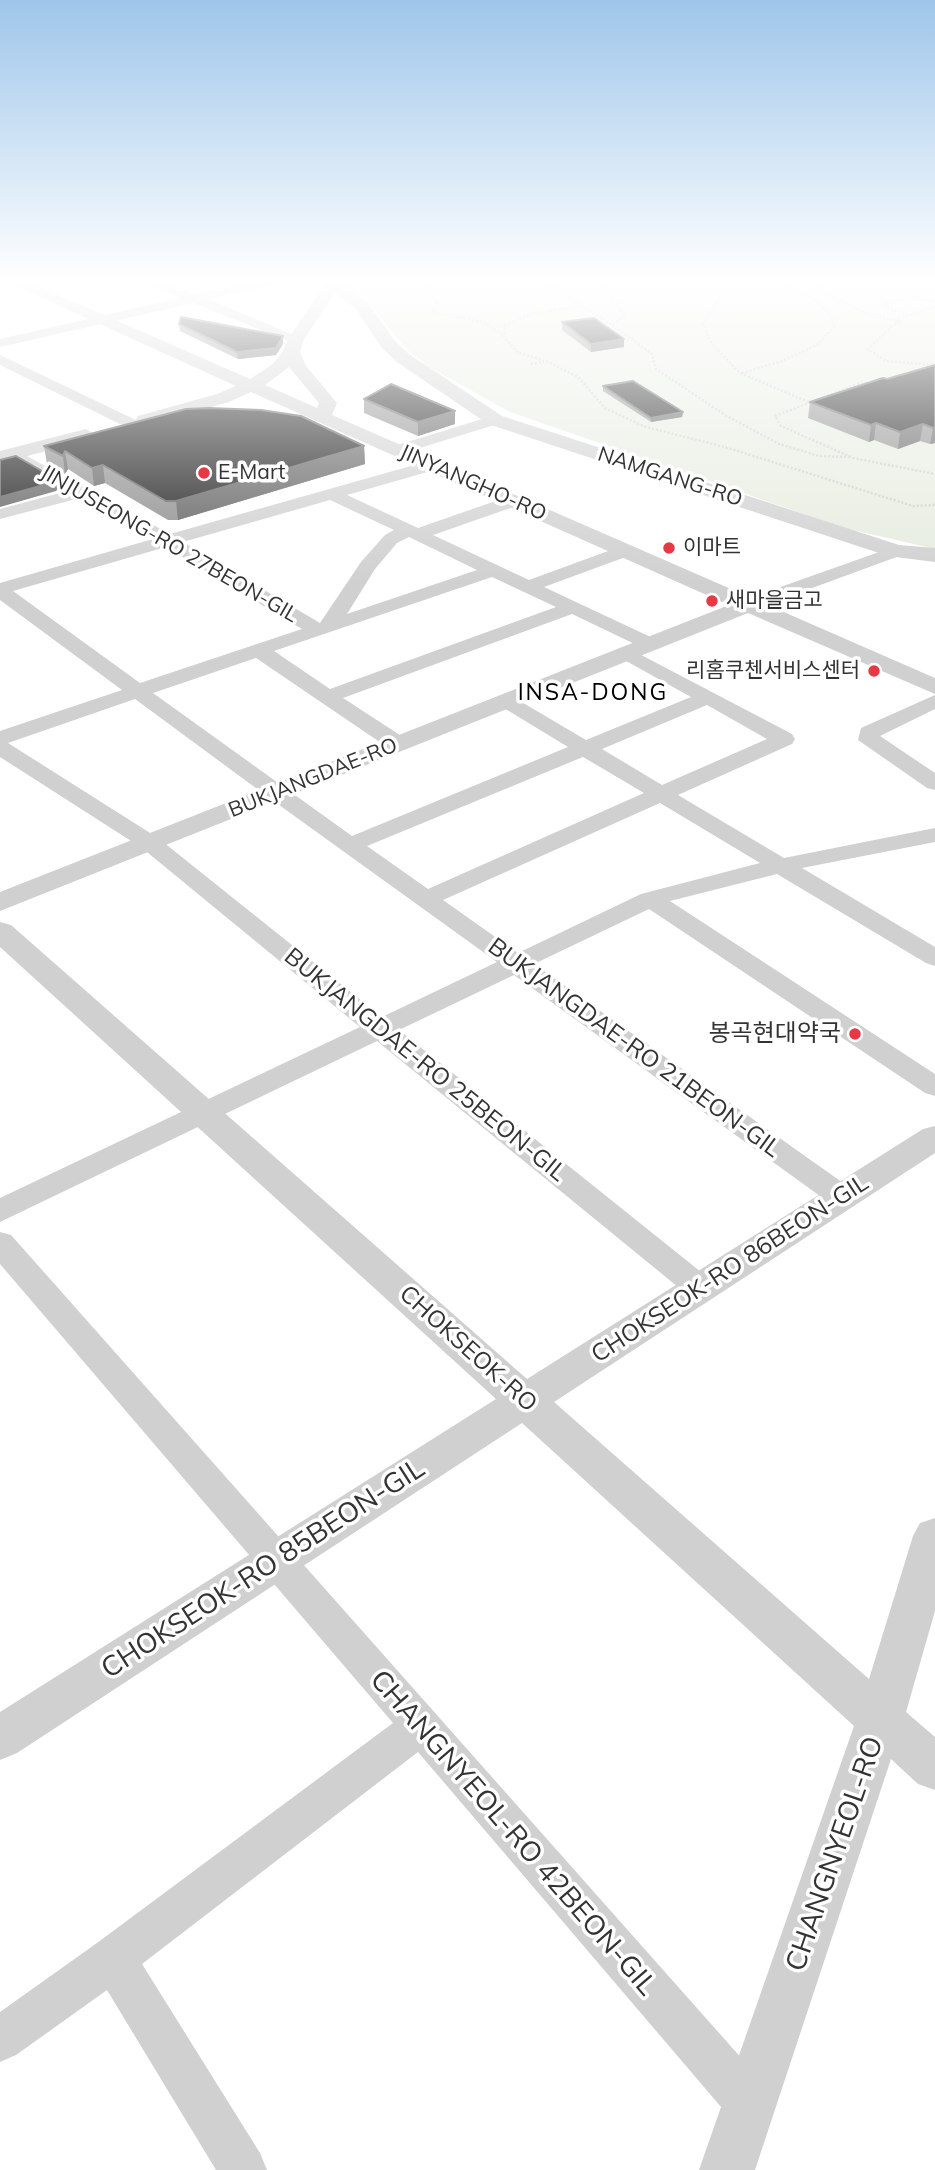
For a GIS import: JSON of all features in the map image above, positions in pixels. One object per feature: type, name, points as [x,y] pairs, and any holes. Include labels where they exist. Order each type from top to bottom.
[{"type":"street","points":[[45,381],[132,424]]},
{"type":"street","points":[[189,409],[204,381]]},
{"type":"street","name":"JINYANGHO-RO","points":[[240,381],[935,687]]},
{"type":"street","points":[[7,456],[189,409],[258,381]]},
{"type":"street","points":[[189,409],[254,407],[323,417],[328,403],[309,381]]},
{"type":"street","name":"NAMGANG-RO","points":[[438,381],[495,420],[896,551],[935,555]]},
{"type":"street","points":[[397,450],[495,420]]},
{"type":"street","name":"JINJUSEONG-RO 27BEON-GIL","points":[[7,456],[80,492],[323,628],[494,570]]},
{"type":"street","points":[[0,590],[432,466]]},
{"type":"street","points":[[0,514],[80,492]]},
{"type":"street","points":[[332,494],[650,644]]},
{"type":"street","points":[[0,738],[323,628],[391,539],[513,501]]},
{"type":"street","points":[[529,586],[625,551]]},
{"type":"street","points":[[748,605],[896,551]]},
{"type":"street","name":"BUKJANGDAE-RO 21BEON-GIL","points":[[0,590],[136,692],[842,1197]]},
{"type":"street","name":"BUKJANGDAE-RO","points":[[0,902],[748,605]]},
{"type":"street","points":[[326,697],[573,607]]},
{"type":"street","points":[[260,651],[398,744]]},
{"type":"street","points":[[425,899],[784,739],[626,653]]},
{"type":"street","points":[[350,845],[709,697]]},
{"type":"street","points":[[506,701],[935,958]]},
{"type":"street","points":[[935,701],[869,733],[869,740],[935,783]]},
{"type":"street","name":"BUKJANGDAE-RO 25BEON-GIL","points":[[0,747],[150,843],[700,1288]]},
{"type":"street","points":[[0,1211],[650,898],[778,866],[935,835]]},
{"type":"street","points":[[650,898],[935,1087]]},
{"type":"street","name":"CHOKSEOK-RO","points":[[0,932],[935,1768]]},
{"type":"street","name":"CHOKSEOK-RO 86BEON-GIL","points":[[526,1400],[935,1137]]},
{"type":"street","name":"CHANGNYEOL-RO 42BEON-GIL","points":[[0,1243],[750,2104]]},
{"type":"street","name":"CHOKSEOK-RO 85BEON-GIL","points":[[0,1738],[526,1400]]},
{"type":"street","name":"CHANGNYEOL-RO","points":[[727,2170],[881,1717],[935,1536]]},
{"type":"street","points":[[0,2039],[113,1959],[420,1726]]},
{"type":"street","points":[[113,1959],[243,2170]]},
{"type":"path","points":[[582,381],[605,408],[643,426],[728,448],[913,506],[935,505]]},
{"type":"path","points":[[674,381],[725,415],[779,444],[818,456],[853,458],[935,474]]},
{"type":"path","points":[[760,381],[818,405]]},
{"type":"path","points":[[853,458],[781,426],[775,416],[858,384],[870,383]]},
{"type":"shaded area","points":[[455,381],[935,381],[935,549],[844,528],[510,412]]},
{"type":"building","points":[[633,381],[683,412],[651,418],[603,386]]},
{"type":"building","points":[[873,381],[935,381],[935,427],[923,424],[900,432],[876,423],[871,425],[810,402]]},
{"type":"building","points":[[391,384],[455,411],[418,422],[364,399]]},
{"type":"building","name":"E-Mart","points":[[186,409],[261,410],[301,416],[364,446],[176,501],[166,501],[103,465],[92,468],[65,451],[63,456],[44,446]]},
{"type":"building","points":[[16,456],[56,479],[55,482],[0,497],[0,460]]},
{"type":"place","name":"E-Mart","points":[[204,473]]},
{"type":"place","name":"이마트","points":[[669,548]]},
{"type":"place","name":"새마을금고","points":[[712,601]]},
{"type":"place","name":"리홈쿠첸서비스센터","points":[[874,671]]},
{"type":"place","name":"봉곡현대약국","points":[[855,1034]]},
{"type":"district","name":"INSA-DONG","points":[[593,693]]}]
